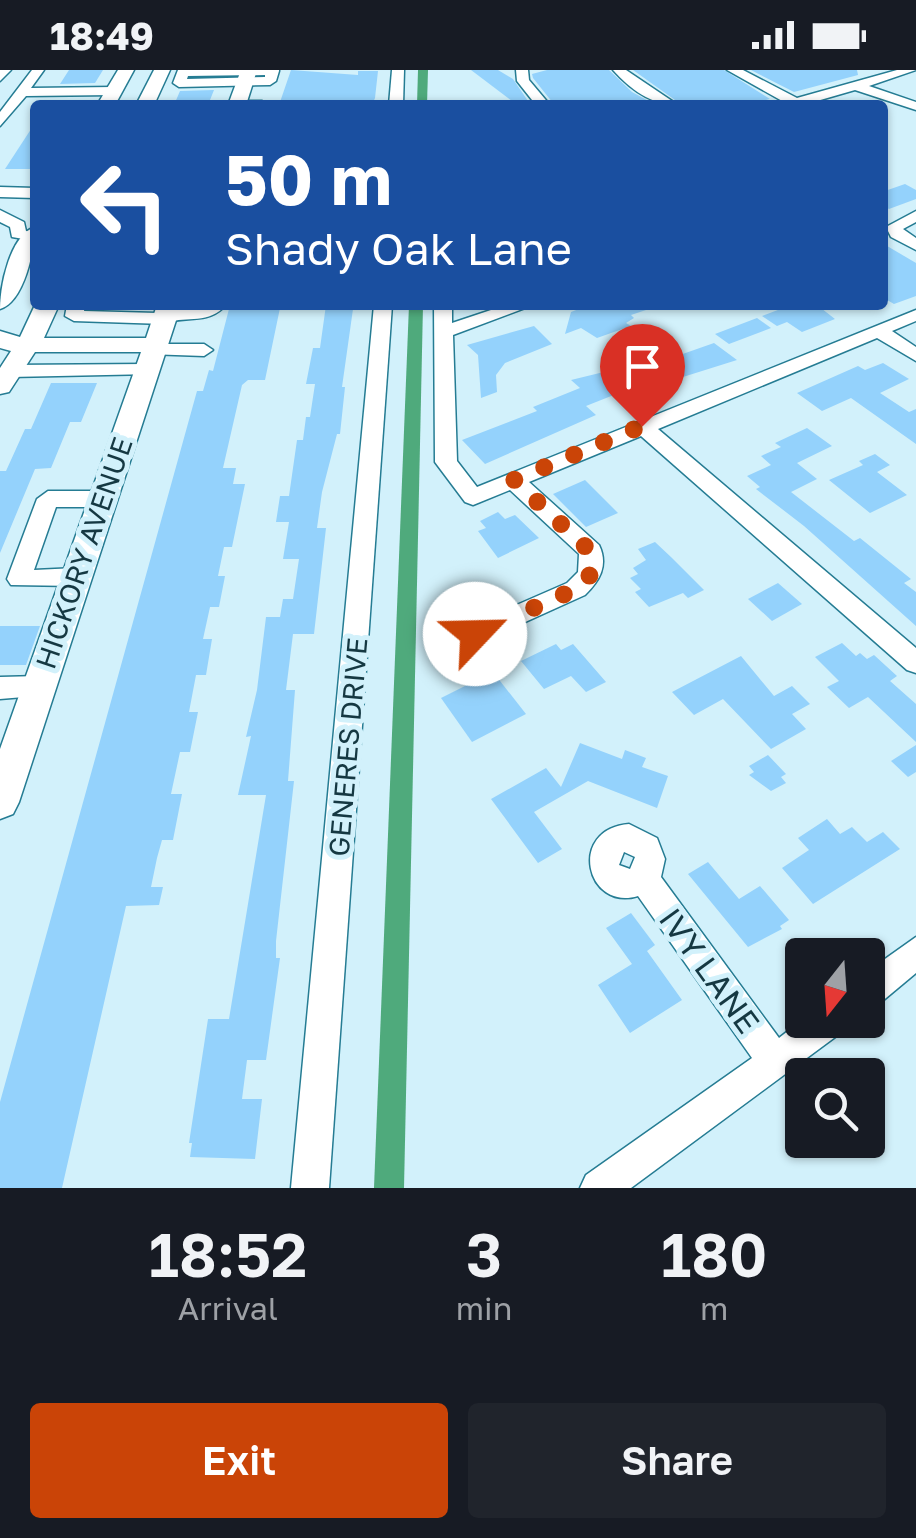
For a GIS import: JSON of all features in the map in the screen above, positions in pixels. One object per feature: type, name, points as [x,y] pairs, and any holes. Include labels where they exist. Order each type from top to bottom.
[{"type":"main road","points":[[110,98],[126,70]]},
{"type":"main road","points":[[147,100],[162,70]]},
{"type":"main road","points":[[239,100],[247,76]]},
{"type":"main road","points":[[0,302],[30,243]]},
{"type":"main road","points":[[5,378],[45,310]]},
{"type":"main road","points":[[0,338],[28,344],[159,334]]},
{"type":"main road","name":"HICKORY AVENUE","points":[[0,802],[159,334]]},
{"type":"street","points":[[0,77],[5,70]]},
{"type":"street","points":[[0,122],[38,70]]},
{"type":"street","points":[[396,100],[398,70]]},
{"type":"street","points":[[522,70],[523,81],[539,100]]},
{"type":"street","points":[[619,70],[636,86],[662,100]]},
{"type":"street","points":[[733,70],[785,100]]},
{"type":"street","points":[[806,100],[885,73],[912,70]]},
{"type":"street","points":[[855,86],[916,106]]},
{"type":"street","points":[[0,97],[110,98]]},
{"type":"street","points":[[0,178],[30,178]]},
{"type":"street","points":[[0,192],[30,193]]},
{"type":"street","points":[[0,204],[30,206]]},
{"type":"street","points":[[0,215],[18,225],[18,234],[30,235]]},
{"type":"street","points":[[916,216],[894,227],[896,234],[916,245]]},
{"type":"street","points":[[75,310],[74,316],[159,334],[204,350]]},
{"type":"street","points":[[5,378],[159,334],[211,310]]},
{"type":"street","name":"GENERES DRIVE","points":[[310,1188],[383,310]]},
{"type":"street","points":[[444,310],[446,462],[473,497],[916,315]]},
{"type":"street","points":[[446,331],[509,310]]},
{"type":"street","points":[[879,331],[916,355]]},
{"type":"street","points":[[642,426],[916,664]]},
{"type":"street","points":[[441,649],[576,589],[590,575],[591,552],[514,480]]},
{"type":"street","points":[[76,577],[19,579],[48,499],[103,499]]},
{"type":"street","points":[[0,688],[39,687]]},
{"type":"street","name":"IVY LANE","points":[[644,879],[775,1062]]},
{"type":"street","points":[[885,978],[916,953]]},
{"type":"street","points":[[599,1188],[806,1038]]},
{"type":"building","points":[[69,70],[103,70],[95,83],[60,84]]},
{"type":"building","points":[[291,70],[358,75],[358,71],[378,71],[374,100],[281,100]]},
{"type":"building","points":[[471,70],[498,70],[513,79],[527,100],[511,100]]},
{"type":"building","points":[[547,70],[609,70],[647,100],[551,100],[532,74]]},
{"type":"building","points":[[633,70],[724,70],[770,99],[766,100],[675,100]]},
{"type":"building","points":[[751,70],[857,70],[858,75],[794,92]]},
{"type":"building","points":[[214,90],[210,100],[176,100],[180,91]]},
{"type":"building","points":[[30,131],[30,169],[5,169]]},
{"type":"building","points":[[905,184],[916,190],[916,199],[889,209],[888,190]]},
{"type":"building","points":[[888,247],[916,263],[916,296],[894,304],[888,300]]},
{"type":"building","points":[[229,310],[280,310],[265,380],[248,380],[242,385],[223,468],[236,468],[233,484],[245,484],[232,547],[224,547],[218,576],[225,576],[219,607],[210,607],[203,639],[212,639],[206,675],[196,675],[189,712],[198,712],[190,752],[180,752],[171,794],[182,794],[173,840],[162,840],[151,887],[163,887],[159,905],[126,906],[62,1188],[0,1188],[0,1102],[197,391],[203,391],[209,370],[213,371]]},
{"type":"building","points":[[325,310],[353,310],[340,434],[322,492],[317,528],[326,528],[314,634],[293,634],[286,690],[295,690],[288,781],[294,781],[276,941],[276,958],[280,958],[266,1060],[247,1060],[242,1099],[262,1099],[255,1159],[190,1157],[208,1019],[229,1019],[266,795],[238,795],[251,736],[246,737],[257,690],[266,617],[280,617],[283,599],[293,599],[299,559],[283,559],[289,522],[276,522],[280,496],[289,496],[297,440],[303,440],[306,417],[310,417],[315,384],[306,384],[313,348],[320,348]]},
{"type":"building","points":[[646,310],[631,315],[634,318],[626,323],[631,326],[597,338],[581,328],[565,334],[571,312]]},
{"type":"building","points":[[778,310],[823,310],[835,319],[802,332],[787,322],[777,326],[762,316]]},
{"type":"building","points":[[757,318],[771,328],[729,344],[715,334]]},
{"type":"building","points":[[534,326],[552,344],[505,363],[496,375],[497,392],[481,398],[478,355],[467,345]]},
{"type":"building","points":[[714,343],[737,360],[667,382],[649,381],[586,406],[596,415],[485,464],[462,440],[537,411],[533,407],[580,388],[571,380],[612,370],[620,376]]},
{"type":"building","points":[[883,363],[909,379],[880,393],[909,412],[916,409],[916,444],[851,398],[822,411],[797,393],[858,366],[865,370]]},
{"type":"building","points":[[51,383],[97,383],[81,422],[70,422],[51,468],[35,469],[0,553],[0,471],[6,471],[25,429],[31,429]]},
{"type":"building","points":[[807,428],[832,446],[797,463],[817,479],[791,492],[854,541],[860,538],[911,579],[904,583],[916,592],[916,626],[804,526],[756,489],[760,487],[747,476],[771,465],[761,456],[781,447],[775,443]]},
{"type":"building","points":[[875,454],[890,465],[877,472],[907,495],[870,513],[829,480],[863,465],[859,461]]},
{"type":"building","points":[[585,480],[618,513],[586,527],[553,494]]},
{"type":"building","points":[[498,512],[505,519],[515,515],[539,538],[498,558],[478,531],[486,528],[480,521]]},
{"type":"building","points":[[655,542],[704,590],[688,598],[683,593],[649,607],[635,592],[641,589],[630,578],[638,574],[633,568],[646,560],[638,549]]},
{"type":"building","points":[[778,583],[802,604],[772,621],[748,599]]},
{"type":"building","points":[[0,626],[40,626],[26,665],[0,665]]},
{"type":"building","points":[[842,643],[856,656],[860,653],[867,659],[874,655],[897,676],[890,681],[916,704],[916,742],[868,697],[849,708],[827,687],[839,681],[815,657]]},
{"type":"building","points":[[556,644],[561,650],[573,644],[606,682],[586,692],[571,676],[544,689],[521,661]]},
{"type":"building","points":[[741,656],[774,696],[792,686],[810,704],[792,714],[806,729],[771,749],[723,699],[694,715],[672,692]]},
{"type":"building","points":[[493,672],[526,714],[472,742],[441,698]]},
{"type":"building","points":[[580,743],[622,759],[625,750],[646,758],[642,767],[668,776],[657,808],[588,781],[534,812],[562,849],[538,863],[491,799],[546,768],[561,787]]},
{"type":"building","points":[[916,745],[916,772],[908,777],[891,761]]},
{"type":"building","points":[[768,755],[786,774],[781,777],[786,783],[771,791],[749,775],[754,772],[749,766]]},
{"type":"building","points":[[827,819],[840,834],[852,827],[867,842],[883,832],[900,849],[813,904],[782,868],[809,850],[798,838]]},
{"type":"building","points":[[708,862],[739,899],[760,886],[789,920],[780,926],[782,929],[748,947],[688,874]]},
{"type":"building","points":[[631,913],[655,945],[647,951],[682,1000],[630,1033],[598,985],[632,964],[606,928]]},
{"type":"waterway","points":[[422,100],[423,70]]},
{"type":"waterway","points":[[389,1188],[416,310]]},
{"type":"route","points":[[475,634],[576,589],[590,575],[591,552],[514,480],[642,426]]}]
